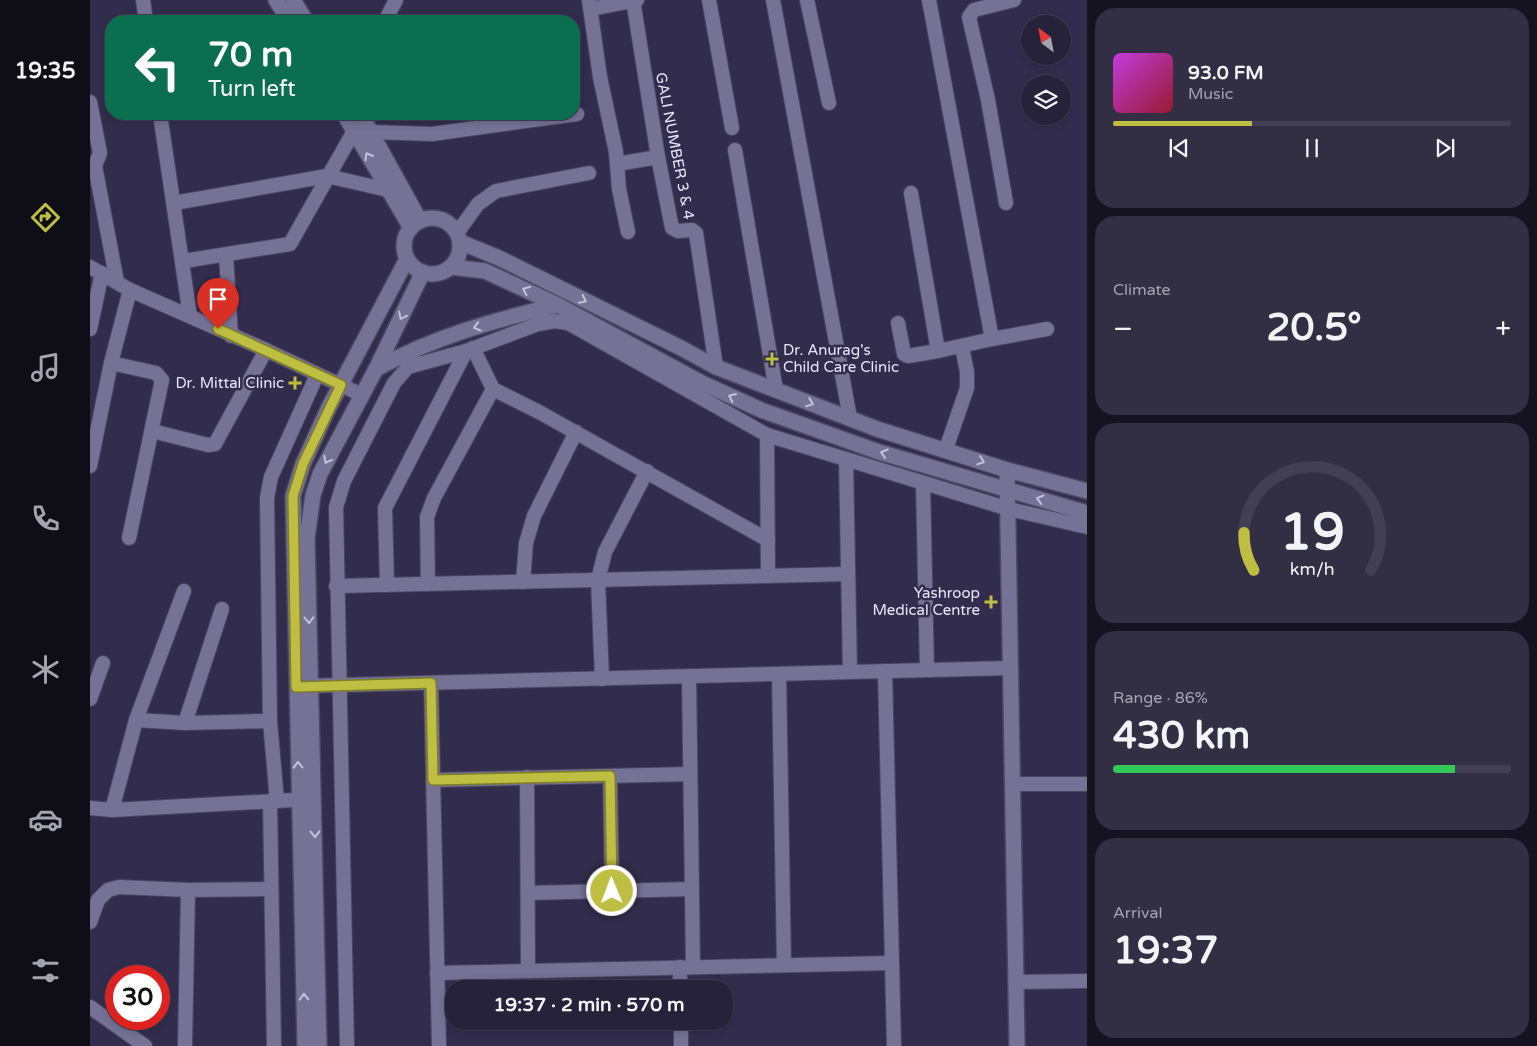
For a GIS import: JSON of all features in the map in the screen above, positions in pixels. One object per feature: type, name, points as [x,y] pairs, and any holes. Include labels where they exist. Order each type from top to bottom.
[{"type":"street","points":[[143,0],[145,15]]},
{"type":"street","points":[[276,0],[285,15]]},
{"type":"street","points":[[293,0],[302,15]]},
{"type":"street","points":[[388,15],[396,0]]},
{"type":"street","points":[[628,232],[616,152],[600,76],[590,5],[634,0]]},
{"type":"street","name":"GALI NUMBER 3 & 4","points":[[634,0],[658,158],[672,228],[678,232],[692,230],[696,233],[716,367]]},
{"type":"street","points":[[709,0],[732,128]]},
{"type":"street","points":[[773,0],[850,418]]},
{"type":"street","points":[[807,0],[830,103]]},
{"type":"street","points":[[929,0],[992,339]]},
{"type":"street","points":[[1006,203],[988,100],[969,17],[974,10],[1014,0]]},
{"type":"street","points":[[90,102],[100,153],[95,166],[117,282]]},
{"type":"street","points":[[161,120],[184,261],[190,316]]},
{"type":"street","points":[[348,120],[388,190],[415,224]]},
{"type":"street","points":[[365,120],[415,224]]},
{"type":"street","points":[[372,132],[432,134],[534,120]]},
{"type":"street","points":[[184,261],[290,244],[354,131]]},
{"type":"street","points":[[735,150],[776,390]]},
{"type":"street","points":[[617,164],[658,158]]},
{"type":"street","points":[[590,174],[496,191],[478,204],[458,238],[457,258],[451,266],[436,274],[423,272],[413,266],[407,259],[404,247],[406,237],[415,224],[430,218],[441,219],[450,224],[458,238],[716,367],[877,429],[946,449],[1006,470],[1087,491]]},
{"type":"street","points":[[174,203],[327,176],[388,190]]},
{"type":"street","points":[[911,193],[938,351]]},
{"type":"street","points":[[226,255],[231,336]]},
{"type":"street","points":[[318,1046],[304,686],[293,496],[303,464],[341,385],[407,259]]},
{"type":"street","points":[[451,266],[485,271],[558,305],[702,382],[761,410],[878,452],[1087,512]]},
{"type":"street","points":[[90,329],[96,270],[130,290],[362,395]]},
{"type":"street","points":[[304,686],[307,538],[311,504],[320,474],[376,369],[423,272]]},
{"type":"street","points":[[90,466],[130,290]]},
{"type":"street","points":[[376,369],[439,339],[496,321],[558,305]]},
{"type":"street","points":[[347,1046],[336,586],[336,507],[338,496],[394,383],[408,367],[469,349],[538,324],[555,321],[568,323],[767,435],[1009,509],[1087,527]]},
{"type":"street","points":[[898,323],[904,354],[908,356],[1047,329]]},
{"type":"street","points":[[946,449],[967,388],[967,372],[962,347]]},
{"type":"street","points":[[469,349],[493,389],[576,432],[768,540]]},
{"type":"street","points":[[387,585],[385,508],[469,349]]},
{"type":"street","points":[[152,430],[208,446],[215,444],[266,350]]},
{"type":"street","points":[[112,363],[156,373],[160,377],[152,430],[129,538]]},
{"type":"street","points":[[274,1046],[271,889],[274,801],[270,721],[268,486],[270,477],[317,375]]},
{"type":"street","points":[[428,584],[427,517],[434,498],[493,389]]},
{"type":"street","points":[[522,582],[526,543],[534,516],[576,432]]},
{"type":"street","points":[[767,435],[768,576]]},
{"type":"street","points":[[846,459],[850,672]]},
{"type":"street","points":[[1006,470],[1009,509],[1017,1046]]},
{"type":"street","points":[[602,679],[598,580],[605,552],[647,471]]},
{"type":"street","points":[[923,483],[928,670]]},
{"type":"street","points":[[336,586],[848,574]]},
{"type":"street","points":[[112,810],[136,720],[184,591]]},
{"type":"street","points":[[185,723],[222,609]]},
{"type":"street","points":[[90,699],[103,663]]},
{"type":"street","points":[[304,686],[1010,668]]},
{"type":"street","points":[[885,671],[894,1046]]},
{"type":"street","points":[[779,674],[784,965]]},
{"type":"street","points":[[682,980],[686,967],[692,889],[689,676]]},
{"type":"street","points":[[431,683],[438,1046]]},
{"type":"street","points":[[136,720],[185,723],[270,721]]},
{"type":"street","points":[[433,780],[690,774]]},
{"type":"street","points":[[610,776],[612,891]]},
{"type":"street","points":[[527,778],[528,971]]},
{"type":"street","points":[[1012,784],[1087,784]]},
{"type":"street","points":[[90,808],[112,810],[307,799]]},
{"type":"street","points":[[305,1046],[307,799]]},
{"type":"street","points":[[90,922],[98,900],[108,890],[119,887],[188,890],[271,889]]},
{"type":"street","points":[[528,893],[692,889]]},
{"type":"street","points":[[185,1046],[188,890]]},
{"type":"street","points":[[437,973],[892,962]]},
{"type":"street","points":[[1016,982],[1087,981]]},
{"type":"street","points":[[90,1007],[145,1046]]},
{"type":"street","points":[[681,1030],[681,1046]]},
{"type":"place","name":"Dr. Anurag's Child Care Clinic","points":[[772,359]]},
{"type":"place","name":"Dr. Mittal Clinic","points":[[295,383]]},
{"type":"place","name":"Yashroop Medical Centre","points":[[991,602]]},
{"type":"route","points":[[218,329],[341,385],[303,464],[293,496],[296,687],[431,683],[433,780],[610,776],[612,891]]}]
